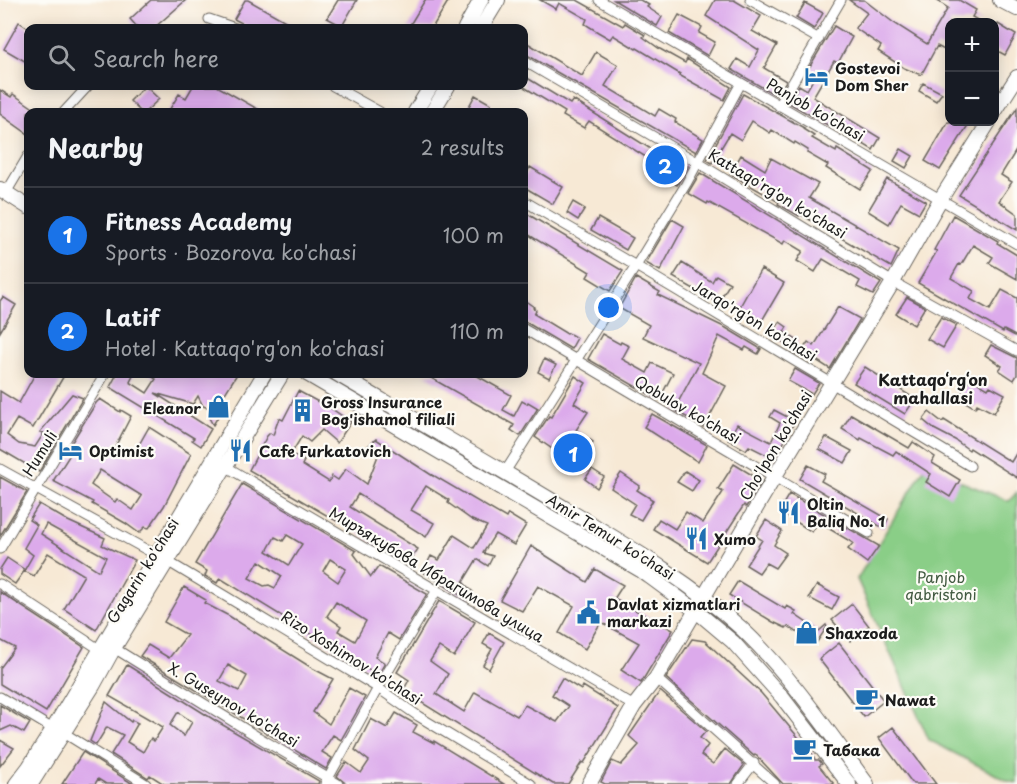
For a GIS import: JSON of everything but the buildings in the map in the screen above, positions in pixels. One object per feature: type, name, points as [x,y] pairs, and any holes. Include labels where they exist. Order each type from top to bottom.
[{"type":"main road","points":[[467,24],[481,0]]},
{"type":"main road","points":[[483,24],[498,0]]},
{"type":"main road","points":[[1000,0],[1017,9]]},
{"type":"main road","points":[[999,105],[1017,77]]},
{"type":"main road","points":[[418,108],[429,90]]},
{"type":"main road","points":[[434,108],[446,90]]},
{"type":"main road","name":"Cho'lpon ko'chasi","points":[[589,784],[634,706],[656,678],[940,200],[986,126]]},
{"type":"main road","points":[[3,191],[24,204]]},
{"type":"main road","name":"Gagarin ko'chasi","points":[[16,784],[58,731],[114,648],[262,378]]},
{"type":"main road","name":"Gagarin ko'chasi","points":[[31,784],[99,649],[225,466],[280,378]]},
{"type":"main road","name":"Amir Temur ko'chasi","points":[[314,378],[642,571],[695,610],[733,642],[782,697],[849,784]]},
{"type":"main road","name":"Amir Temur ko'chasi","points":[[344,378],[650,560],[703,597],[742,629],[772,662],[806,702],[867,784]]},
{"type":"street","name":"Panjob ko'chasi","points":[[599,0],[1017,244]]},
{"type":"street","points":[[750,0],[819,39]]},
{"type":"street","points":[[779,106],[841,0]]},
{"type":"street","points":[[209,19],[223,24]]},
{"type":"street","name":"Kattaqo'rg'on ko'chasi","points":[[528,63],[697,162],[893,282],[1017,351]]},
{"type":"street","points":[[505,472],[578,361],[636,266],[741,83]]},
{"type":"street","points":[[68,108],[84,90]]},
{"type":"street","points":[[340,90],[373,108]]},
{"type":"street","points":[[3,191],[24,162]]},
{"type":"street","name":"Jarqo'rg'on ko'chasi","points":[[528,203],[970,466]]},
{"type":"street","name":"Qobulov ko'chasi","points":[[528,331],[868,533]]},
{"type":"street","name":"Humuli","points":[[0,549],[103,378]]},
{"type":"street","name":"Миръякубова Ибрагимова улица","points":[[225,466],[634,706]]},
{"type":"street","name":"Rizo Xoshimov ko'chasi","points":[[0,469],[162,558],[378,688],[418,716],[531,784]]},
{"type":"street","points":[[0,584],[99,649]]},
{"type":"street","points":[[327,781],[378,688],[437,590]]},
{"type":"street","name":"X. Guseynov ko'chasi","points":[[114,648],[327,781],[338,784]]},
{"type":"street","points":[[656,678],[775,784]]},
{"type":"street","points":[[0,697],[146,784]]},
{"type":"street","points":[[738,784],[754,763]]},
{"type":"green space","name":"Panjob qabristoni","points":[[925,467],[1009,501],[1017,492],[1017,783],[1008,781],[929,740],[857,579]]},
{"type":"place","name":"Gostevoi Dom Sher","points":[[817,76]]},
{"type":"place","name":"Latif","points":[[665,165]]},
{"type":"place","name":"Eleanor","points":[[219,407]]},
{"type":"place","name":"Gross Insurance Bog'ishamol filiali","points":[[303,410]]},
{"type":"place","name":"Optimist","points":[[71,450]]},
{"type":"place","name":"Cafe Furkatovich","points":[[241,450]]},
{"type":"place","name":"Fitness Academy","points":[[573,453]]},
{"type":"place","name":"Oltin Baliq No. 1","points":[[789,512]]},
{"type":"place","name":"Xumo","points":[[696,538]]},
{"type":"place","name":"Davlat xizmatlari markazi","points":[[589,612]]},
{"type":"place","name":"Shaxzoda","points":[[807,632]]},
{"type":"place","name":"Nawat","points":[[867,699]]},
{"type":"place","name":"Табака","points":[[805,749]]},
{"type":"district","name":"Kattaqo‘rg‘on mahallasi","points":[[933,388]]}]
